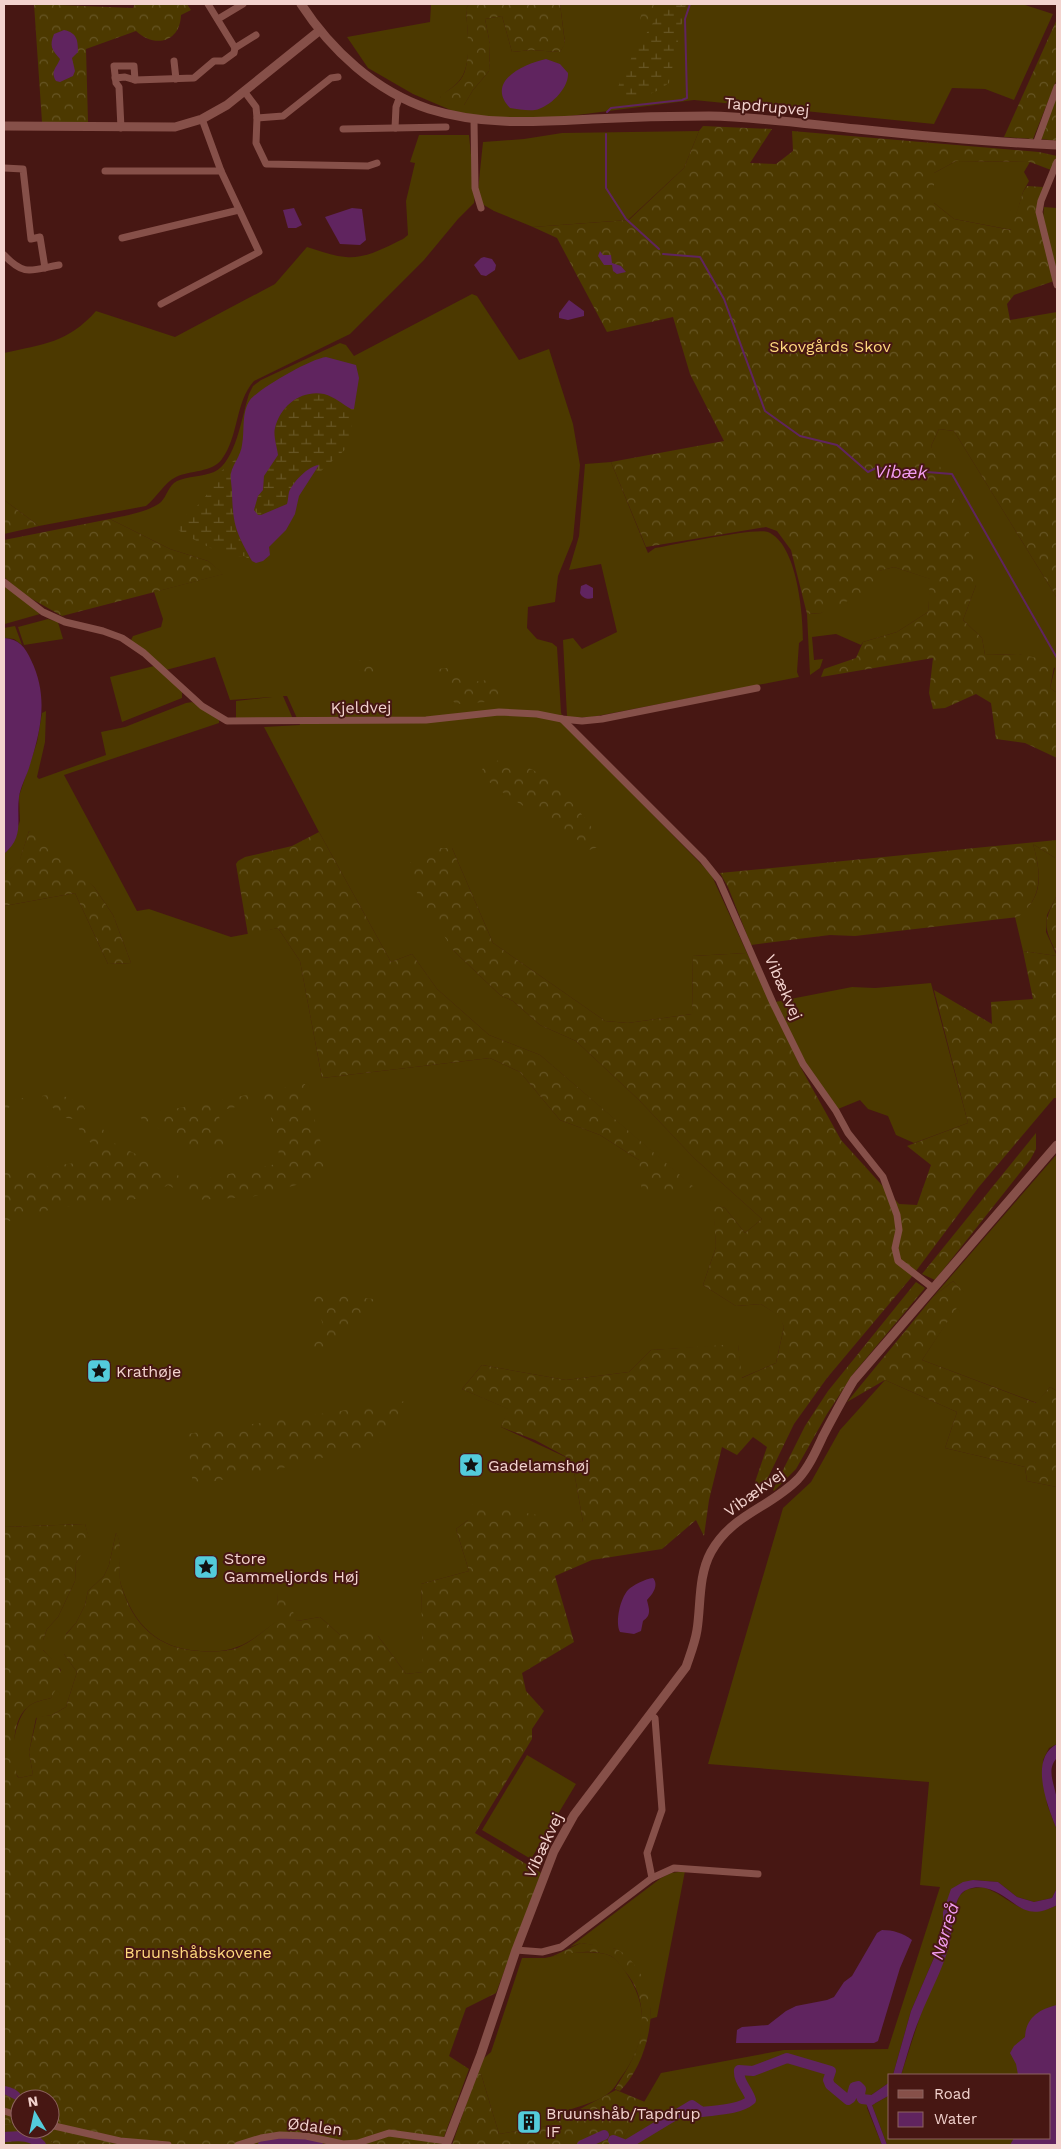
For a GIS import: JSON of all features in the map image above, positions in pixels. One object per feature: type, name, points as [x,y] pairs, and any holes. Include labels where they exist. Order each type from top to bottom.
[{"type":"street","points":[[208,4],[235,48]]},
{"type":"street","points":[[218,19],[243,4]]},
{"type":"street","name":"Tapdrupvej","points":[[301,4],[319,31],[371,79],[400,96],[427,108],[474,120],[501,123],[709,116],[953,139],[1057,145]]},
{"type":"street","points":[[4,126],[175,127],[202,119],[216,113],[244,92],[319,31]]},
{"type":"street","points":[[115,78],[125,77],[135,80],[194,78],[214,61],[223,61],[234,53],[235,48],[256,35]]},
{"type":"street","points":[[174,61],[176,79]]},
{"type":"street","points":[[121,128],[119,87],[116,83],[114,66],[134,66],[135,80]]},
{"type":"street","points":[[257,118],[283,116],[331,78],[338,77]]},
{"type":"street","points":[[1036,144],[1057,86]]},
{"type":"street","points":[[244,92],[256,107],[256,143],[266,164],[368,166],[377,163]]},
{"type":"street","points":[[395,128],[396,107],[400,96]]},
{"type":"street","points":[[161,304],[259,252],[221,171],[202,119]]},
{"type":"street","points":[[474,120],[476,188],[481,208]]},
{"type":"street","points":[[343,128],[446,127]]},
{"type":"street","points":[[1057,162],[1041,201],[1039,212],[1057,285]]},
{"type":"street","points":[[4,168],[22,169],[31,239],[40,237],[45,268]]},
{"type":"street","points":[[106,170],[221,171]]},
{"type":"street","points":[[122,238],[239,210]]},
{"type":"street","points":[[4,255],[16,268],[25,271],[59,265]]},
{"type":"street","name":"Kjeldvej","points":[[4,582],[43,612],[65,622],[103,631],[122,638],[144,653],[202,706],[228,721],[426,720],[499,712],[536,714],[582,721],[602,719],[757,688]]},
{"type":"street","name":"Vibækvej","points":[[562,719],[704,860],[719,880],[773,1003],[803,1064],[833,1107],[848,1134],[883,1177],[899,1230],[894,1248],[898,1261],[934,1288]]},
{"type":"street","name":"Vibækvej","points":[[446,2143],[481,2054],[516,1950],[554,1851],[574,1815],[686,1667],[697,1630],[704,1570],[718,1541],[740,1519],[785,1491],[799,1478],[810,1462],[854,1380],[1057,1145]]},
{"type":"street","points":[[650,1714],[655,1718],[662,1810],[647,1853],[652,1878]]},
{"type":"street","points":[[516,1950],[542,1952],[566,1945],[652,1878],[674,1868],[758,1874]]},
{"type":"street","points":[[60,2127],[120,2141],[168,2145]]},
{"type":"street","name":"Ødalen","points":[[238,2145],[280,2135],[306,2136],[343,2144],[358,2143],[389,2133],[446,2143]]},
{"type":"green space","points":[[34,4],[133,8],[135,4],[187,4],[191,10],[181,15],[180,24],[176,32],[165,40],[150,40],[136,31],[86,49],[88,122],[42,122]]},
{"type":"green space","points":[[431,4],[469,4],[466,9],[468,43],[466,68],[458,82],[440,97],[464,105],[473,90],[489,71],[490,44],[485,19],[502,16],[512,52],[531,50],[560,52],[565,43],[560,4],[1022,4],[1053,14],[1014,100],[985,89],[952,88],[934,124],[694,100],[554,118],[486,117],[453,111],[413,94],[368,68],[347,37],[430,22]]},
{"type":"green space","points":[[469,4],[560,4],[565,44],[560,52],[531,50],[512,52],[502,16],[485,19],[490,44],[489,71],[460,108],[445,103],[440,96],[457,84],[467,64],[466,9]]},
{"type":"green space","points":[[639,4],[654,4],[652,15],[636,39],[641,15]]},
{"type":"green space","points":[[664,4],[686,4],[669,83],[644,96],[616,94],[631,58]]},
{"type":"green space","points":[[1057,19],[1057,79],[1033,139],[1004,137]]},
{"type":"green space","points":[[1057,94],[1057,141],[1041,139]]},
{"type":"green space","name":"Skovgårds Skov","points":[[703,126],[772,129],[750,163],[776,164],[793,151],[792,131],[1039,152],[1057,156],[1051,170],[1030,162],[956,161],[934,173],[934,203],[954,219],[1011,230],[1023,192],[1027,186],[1043,187],[1038,204],[1054,281],[1014,295],[1007,304],[1010,320],[1057,312],[1057,598],[954,431],[939,429],[931,446],[977,551],[976,585],[963,620],[982,638],[985,655],[1019,654],[1055,662],[1050,688],[1057,693],[1057,758],[1025,743],[996,739],[991,703],[976,694],[945,708],[933,709],[929,693],[933,658],[821,677],[824,669],[856,658],[863,642],[897,632],[928,612],[930,579],[894,567],[879,571],[872,590],[821,613],[807,614],[791,550],[777,531],[766,527],[646,547],[611,462],[724,441],[690,374],[673,317],[607,332],[557,238],[533,227],[629,220],[684,168],[699,131]]},
{"type":"green space","points":[[699,131],[684,168],[628,220],[533,227],[482,204],[478,190],[483,142],[524,139],[562,133]]},
{"type":"green space","points":[[419,135],[469,135],[475,195],[474,203],[424,260],[350,334],[254,381],[243,399],[232,440],[218,464],[207,469],[176,477],[146,506],[39,526],[4,500],[4,353],[54,341],[65,336],[86,322],[96,311],[175,337],[275,284],[307,247],[336,256],[353,257],[376,252],[403,239],[408,235],[406,201],[415,163],[410,162]]},
{"type":"green space","points":[[956,161],[1030,162],[1024,172],[1029,181],[1023,192],[1012,230],[954,219],[934,203],[934,173]]},
{"type":"green space","points":[[1044,207],[1057,208],[1057,275],[1043,218]]},
{"type":"green space","points":[[472,294],[477,296],[519,360],[549,349],[573,424],[580,465],[573,539],[558,576],[555,602],[528,607],[527,628],[537,639],[552,643],[557,647],[561,712],[564,724],[711,874],[747,953],[693,956],[692,1014],[628,1023],[605,1021],[493,943],[452,848],[453,950],[500,995],[513,1001],[540,1025],[576,1041],[639,1100],[694,1158],[762,1219],[745,1233],[725,1208],[714,1205],[716,1247],[703,1285],[736,1306],[761,1304],[780,1316],[784,1327],[776,1363],[741,1378],[738,1345],[651,1350],[629,1372],[566,1380],[482,1365],[462,1389],[509,1409],[501,1427],[572,1460],[583,1522],[468,1520],[456,1529],[469,1571],[421,1584],[424,1672],[406,1674],[378,1636],[340,1635],[320,1617],[297,1621],[277,1592],[279,1620],[243,1645],[228,1650],[200,1651],[185,1649],[160,1640],[141,1623],[126,1599],[120,1579],[120,1551],[116,1533],[109,1565],[104,1576],[88,1591],[85,1605],[76,1623],[66,1634],[64,1654],[77,1672],[66,1707],[52,1715],[36,1718],[29,1752],[33,1775],[19,1778],[13,1763],[16,1730],[19,1720],[29,1706],[51,1698],[61,1670],[43,1650],[43,1640],[47,1629],[58,1617],[75,1581],[76,1563],[89,1540],[85,1524],[4,1527],[4,906],[75,893],[108,964],[131,963],[113,915],[94,887],[29,831],[20,860],[4,875],[4,854],[9,849],[20,821],[19,796],[37,742],[42,713],[46,711],[45,742],[37,777],[39,779],[106,755],[101,732],[125,727],[186,703],[192,702],[219,720],[219,723],[64,775],[137,911],[149,909],[231,937],[278,928],[300,961],[322,1078],[490,1058],[520,1072],[560,1120],[600,1135],[639,1160],[693,1187],[540,1055],[489,1035],[437,989],[412,954],[391,962],[319,832],[264,727],[300,725],[287,696],[283,696],[293,719],[236,719],[236,701],[272,697],[230,700],[215,657],[166,670],[131,640],[133,636],[161,627],[163,619],[154,592],[223,574],[208,561],[170,549],[110,519],[151,508],[161,502],[177,481],[209,474],[222,467],[233,448],[249,394],[253,386],[261,380],[340,343],[346,345],[354,356]]},
{"type":"green space","points":[[305,394],[331,396],[349,408],[354,409],[348,447],[311,480],[317,472],[315,465],[305,473],[293,487],[288,504],[258,516],[254,510],[258,496],[263,490],[264,476],[278,455],[274,433],[275,425],[285,409],[295,399]]},
{"type":"green space","points":[[939,429],[954,431],[1057,598],[1057,693],[1050,688],[1055,668],[1019,654],[985,655],[982,638],[963,620],[976,585],[931,446]]},
{"type":"green space","points":[[238,457],[231,474],[236,532],[252,561],[244,556],[219,552],[183,533],[175,526],[177,520],[189,513],[205,497],[213,478]]},
{"type":"green space","points":[[611,462],[648,553],[655,548],[748,532],[768,532],[778,539],[786,550],[792,564],[800,597],[803,640],[799,643],[797,672],[799,677],[592,717],[572,718],[567,716],[563,640],[573,638],[582,649],[617,632],[601,564],[569,570],[579,536],[585,464]]},
{"type":"green space","points":[[4,500],[39,526],[4,534]]},
{"type":"green space","points":[[110,519],[170,549],[208,561],[224,574],[62,616],[23,594],[4,577],[4,540]]},
{"type":"green space","points":[[894,567],[931,579],[928,612],[897,632],[863,642],[861,645],[836,634],[812,637],[814,660],[823,659],[820,668],[810,675],[807,614],[821,613],[878,571]]},
{"type":"green space","points":[[4,584],[40,614],[5,624]]},
{"type":"green space","points":[[48,619],[58,622],[63,639],[24,645],[18,627]]},
{"type":"green space","points":[[15,626],[22,645],[14,639],[4,638],[4,628]]},
{"type":"green space","points":[[365,659],[381,662],[383,667],[368,673],[360,672],[353,668],[357,661]]},
{"type":"green space","points":[[154,666],[182,691],[182,698],[122,722],[110,677]]},
{"type":"green space","points":[[447,668],[461,671],[472,682],[488,680],[502,692],[505,698],[500,701],[456,704],[452,700],[450,685],[437,672],[438,669]]},
{"type":"green space","points":[[499,760],[516,763],[532,769],[558,788],[600,838],[598,847],[589,850],[584,847],[572,835],[513,799],[480,774],[483,768]]},
{"type":"green space","points":[[29,831],[51,844],[94,887],[113,915],[131,963],[108,964],[75,893],[4,906],[4,875],[20,859]]},
{"type":"green space","points":[[319,832],[391,962],[412,954],[437,989],[489,1035],[540,1055],[694,1187],[642,1195],[639,1160],[600,1135],[560,1120],[520,1072],[490,1058],[322,1078],[300,961],[278,928],[248,935],[236,864],[245,857],[292,846]]},
{"type":"green space","points":[[1057,840],[1057,859],[1033,844],[1038,864],[1038,884],[1032,901],[1018,917],[855,936],[830,935],[751,945],[728,887],[720,873]]},
{"type":"green space","points":[[1033,844],[1057,859],[1057,895],[1047,915],[1046,932],[1057,956],[1023,951],[1015,917],[1025,910],[1036,894],[1039,875]]},
{"type":"green space","name":"Bruunshåbskovene","points":[[440,848],[452,848],[493,943],[605,1021],[628,1023],[692,1014],[693,956],[747,953],[801,1068],[841,1140],[899,1204],[917,1205],[931,1165],[907,1146],[968,1123],[934,990],[992,1024],[991,1002],[1033,999],[1023,951],[1057,956],[1057,1098],[1054,1098],[978,1188],[910,1279],[827,1378],[794,1424],[760,1494],[755,1482],[767,1447],[753,1437],[737,1455],[722,1447],[709,1500],[704,1536],[696,1520],[662,1549],[592,1560],[555,1576],[574,1642],[522,1673],[526,1691],[544,1711],[532,1729],[532,1739],[475,1833],[541,1873],[496,1993],[466,2008],[449,2056],[469,2069],[441,2145],[55,2145],[49,2139],[60,2139],[60,2089],[10,2089],[10,2124],[4,2124],[4,1527],[85,1524],[90,1541],[76,1563],[75,1581],[58,1617],[47,1629],[43,1640],[43,1650],[59,1667],[61,1672],[59,1682],[51,1698],[34,1703],[23,1712],[16,1729],[14,1749],[17,1776],[19,1778],[33,1775],[29,1752],[37,1717],[52,1715],[66,1707],[77,1672],[64,1654],[61,1645],[62,1639],[76,1623],[85,1605],[88,1591],[104,1576],[109,1565],[116,1533],[120,1543],[120,1579],[126,1599],[140,1623],[159,1640],[184,1649],[199,1651],[214,1652],[237,1648],[259,1635],[278,1620],[277,1592],[284,1591],[297,1621],[320,1617],[340,1635],[363,1629],[378,1636],[406,1674],[423,1672],[421,1584],[469,1571],[456,1529],[468,1520],[468,1504],[583,1522],[572,1460],[535,1440],[501,1427],[508,1409],[462,1389],[482,1365],[566,1380],[629,1372],[651,1350],[738,1344],[742,1378],[776,1363],[784,1327],[779,1316],[761,1304],[736,1306],[703,1285],[716,1247],[713,1204],[725,1208],[745,1233],[762,1219],[694,1158],[639,1100],[576,1041],[540,1025],[513,1001],[500,995],[453,950],[404,872],[413,859]]},
{"type":"green space","points":[[1057,895],[1057,954],[1049,937],[1046,924]]},
{"type":"green space","points":[[931,983],[968,1123],[914,1143],[896,1135],[888,1116],[868,1109],[860,1100],[838,1109],[804,1062],[775,1002],[852,987],[875,988]]},
{"type":"green space","points":[[305,1084],[329,1173],[311,1181],[251,1197],[196,1200],[168,1185],[145,1198],[53,1208],[32,1217],[4,1222],[4,1173],[89,1161],[98,1147],[85,1139],[78,1127],[100,1124],[110,1141],[191,1182],[281,1163],[267,1100],[218,1111],[225,1146],[199,1151],[137,1116]]},
{"type":"green space","points":[[31,1096],[35,1097],[36,1101],[10,1106],[4,1114],[4,1105],[10,1101]]},
{"type":"green space","points":[[42,1096],[67,1097],[83,1105],[85,1109],[74,1119],[66,1118],[43,1100]]},
{"type":"green space","points":[[1036,1133],[1036,1149],[1030,1160],[935,1280],[922,1274]]},
{"type":"green space","points":[[1057,1154],[1057,1391],[1050,1387],[1037,1403],[922,1360],[965,1294],[953,1281],[933,1297]]},
{"type":"green space","points":[[953,1281],[966,1294],[922,1360],[1036,1403],[1050,1387],[1057,1391],[1057,1487],[1027,1481],[1025,1467],[945,1448],[957,1412],[885,1380],[847,1402],[933,1297]]},
{"type":"green space","points":[[916,1282],[925,1288],[853,1374],[827,1414],[796,1469],[774,1491],[805,1426],[828,1391]]},
{"type":"green space","points":[[330,1294],[373,1299],[378,1303],[374,1310],[358,1324],[345,1328],[329,1344],[323,1347],[301,1349],[302,1342],[318,1334],[323,1324],[312,1302],[317,1296]]},
{"type":"green space","points":[[885,1380],[957,1412],[945,1448],[1025,1467],[1027,1481],[1057,1487],[1057,1744],[1049,1748],[1043,1760],[1047,1804],[1057,1830],[1057,1888],[1052,1898],[1034,1902],[1017,1897],[998,1882],[973,1880],[943,1912],[943,1937],[911,2011],[893,2074],[888,2074],[888,2083],[867,2098],[867,2108],[882,2145],[619,2145],[661,2073],[784,2050],[888,2049],[940,1887],[920,1885],[929,1782],[708,1764],[783,1508],[811,1482],[840,1430]]},
{"type":"green space","points":[[406,1401],[383,1442],[271,1471],[193,1485],[187,1434]]},
{"type":"green space","points":[[527,1755],[576,1784],[531,1859],[482,1830]]},
{"type":"green space","points":[[685,1871],[657,2017],[650,2019],[651,2009],[616,1949],[581,1943],[570,1947],[661,1878],[671,1873]]},
{"type":"green space","points":[[983,1887],[1026,1910],[1045,1910],[1057,1905],[1057,2145],[887,2145],[872,2105],[888,2096],[888,2139],[1051,2139],[1051,2074],[901,2074],[959,1896],[967,1889]]},
{"type":"green space","points":[[581,1943],[608,1947],[623,1953],[633,1963],[648,1986],[651,2013],[646,2042],[636,2069],[620,2091],[615,2089],[632,2060],[641,2031],[642,2012],[638,1995],[630,1978],[611,1956],[588,1952],[551,1957]]},
{"type":"green space","points":[[572,1952],[610,1955],[627,1973],[636,1991],[642,2016],[642,2029],[635,2053],[615,2086],[605,2095],[564,2112],[565,2117],[548,2126],[499,2134],[481,2074],[477,2073],[484,2058],[491,2052],[522,1958],[545,1958]]},
{"type":"green space","points":[[477,2073],[481,2074],[499,2134],[548,2126],[616,2090],[645,2102],[619,2145],[452,2145]]},
{"type":"green space","points":[[4,2124],[10,2124],[10,2139],[49,2139],[55,2145],[4,2145]]},
{"type":"water","points":[[64,30],[72,33],[76,38],[78,52],[72,58],[75,71],[73,76],[60,82],[54,78],[55,69],[60,59],[53,50],[52,42],[54,34]]},
{"type":"water","points":[[546,59],[560,64],[568,73],[562,91],[547,105],[535,110],[510,108],[503,99],[502,90],[504,82],[527,65]]},
{"type":"water","points":[[294,208],[302,225],[296,228],[288,228],[283,210]]},
{"type":"water","points":[[352,208],[362,209],[366,240],[360,245],[340,244],[325,217]]},
{"type":"water","points":[[600,251],[603,255],[611,255],[612,263],[621,266],[626,272],[617,274],[613,271],[612,265],[604,265],[598,256]]},
{"type":"water","points":[[484,257],[492,259],[496,265],[495,270],[486,276],[481,275],[474,265]]},
{"type":"water","points":[[569,300],[584,311],[584,316],[568,320],[559,318],[559,313]]},
{"type":"water","points":[[326,357],[356,365],[359,378],[354,409],[328,395],[316,393],[300,397],[282,412],[275,431],[278,455],[264,476],[263,490],[258,496],[254,510],[258,515],[261,515],[287,504],[289,492],[297,479],[310,468],[319,465],[299,496],[295,514],[286,530],[269,547],[270,555],[263,561],[256,563],[252,561],[236,528],[231,480],[231,473],[239,456],[243,440],[244,416],[247,405],[255,395],[274,382],[298,368]]},
{"type":"water","points":[[586,584],[593,588],[593,598],[585,598],[580,593],[581,586]]},
{"type":"water","points":[[4,638],[21,644],[31,660],[40,687],[41,714],[37,740],[20,794],[17,834],[15,841],[4,854]]},
{"type":"water","points":[[653,1578],[655,1586],[647,1600],[649,1614],[643,1621],[641,1631],[634,1634],[620,1632],[618,1617],[625,1594],[636,1584]]},
{"type":"water","points":[[1057,1744],[1057,1758],[1051,1773],[1057,1801],[1057,1830],[1045,1797],[1042,1772],[1048,1751]]},
{"type":"water","name":"Nørreå","points":[[973,1880],[998,1882],[1017,1897],[1034,1902],[1052,1898],[1057,1888],[1057,1905],[1034,1912],[1019,1907],[1004,1896],[985,1888],[972,1888],[961,1894],[956,1905],[949,1946],[943,1964],[917,2024],[901,2074],[893,2074],[911,2011],[943,1937],[943,1912],[951,1889],[963,1882]]},
{"type":"water","points":[[882,1930],[898,1932],[912,1940],[900,1968],[878,2041],[874,2043],[736,2043],[737,2030],[742,2027],[768,2025],[796,2006],[834,1997],[844,1982],[852,1976],[877,1933]]},
{"type":"water","points":[[1057,2005],[1057,2145],[1010,2145],[1013,2139],[1051,2139],[1051,2074],[1018,2074],[1016,2064],[1010,2053],[1014,2046],[1025,2037],[1031,2020],[1045,2009]]},
{"type":"water","points":[[888,2083],[888,2096],[872,2105],[887,2145],[882,2145],[866,2103],[867,2098]]},
{"type":"water","points":[[4,2086],[14,2089],[10,2089],[10,2097],[4,2094]]},
{"type":"waterway","points":[[607,112],[611,108],[687,98],[685,19],[690,4]]},
{"type":"waterway","points":[[606,134],[606,188],[626,219],[659,249]]},
{"type":"waterway","name":"Vibæk","points":[[663,254],[700,257],[724,299],[765,411],[800,436],[837,445],[868,472],[876,468],[952,474],[1057,658],[1057,664]]},
{"type":"waterway","name":"Vibæk","points":[[1057,674],[1057,684]]},
{"type":"waterway","points":[[613,2140],[626,2145],[692,2105],[702,2112],[740,2106],[751,2100],[740,2078],[739,2070],[753,2071],[787,2058],[831,2071],[828,2080],[830,2085],[848,2100],[851,2098],[854,2087],[858,2086],[861,2089],[862,2099],[871,2100]]},
{"type":"waterway","points":[[582,2145],[604,2135]]},
{"type":"waterway","points":[[4,2137],[29,2137],[41,2145]]},
{"type":"waterway","points":[[263,2145],[285,2140],[318,2145]]},
{"type":"place","name":"Krathøje","points":[[99,1371]]},
{"type":"place","name":"Gadelamshøj","points":[[471,1465]]},
{"type":"place","name":"Store Gammeljords Høj","points":[[206,1567]]},
{"type":"place","name":"Bruunshåb/Tapdrup IF","points":[[529,2122]]}]
